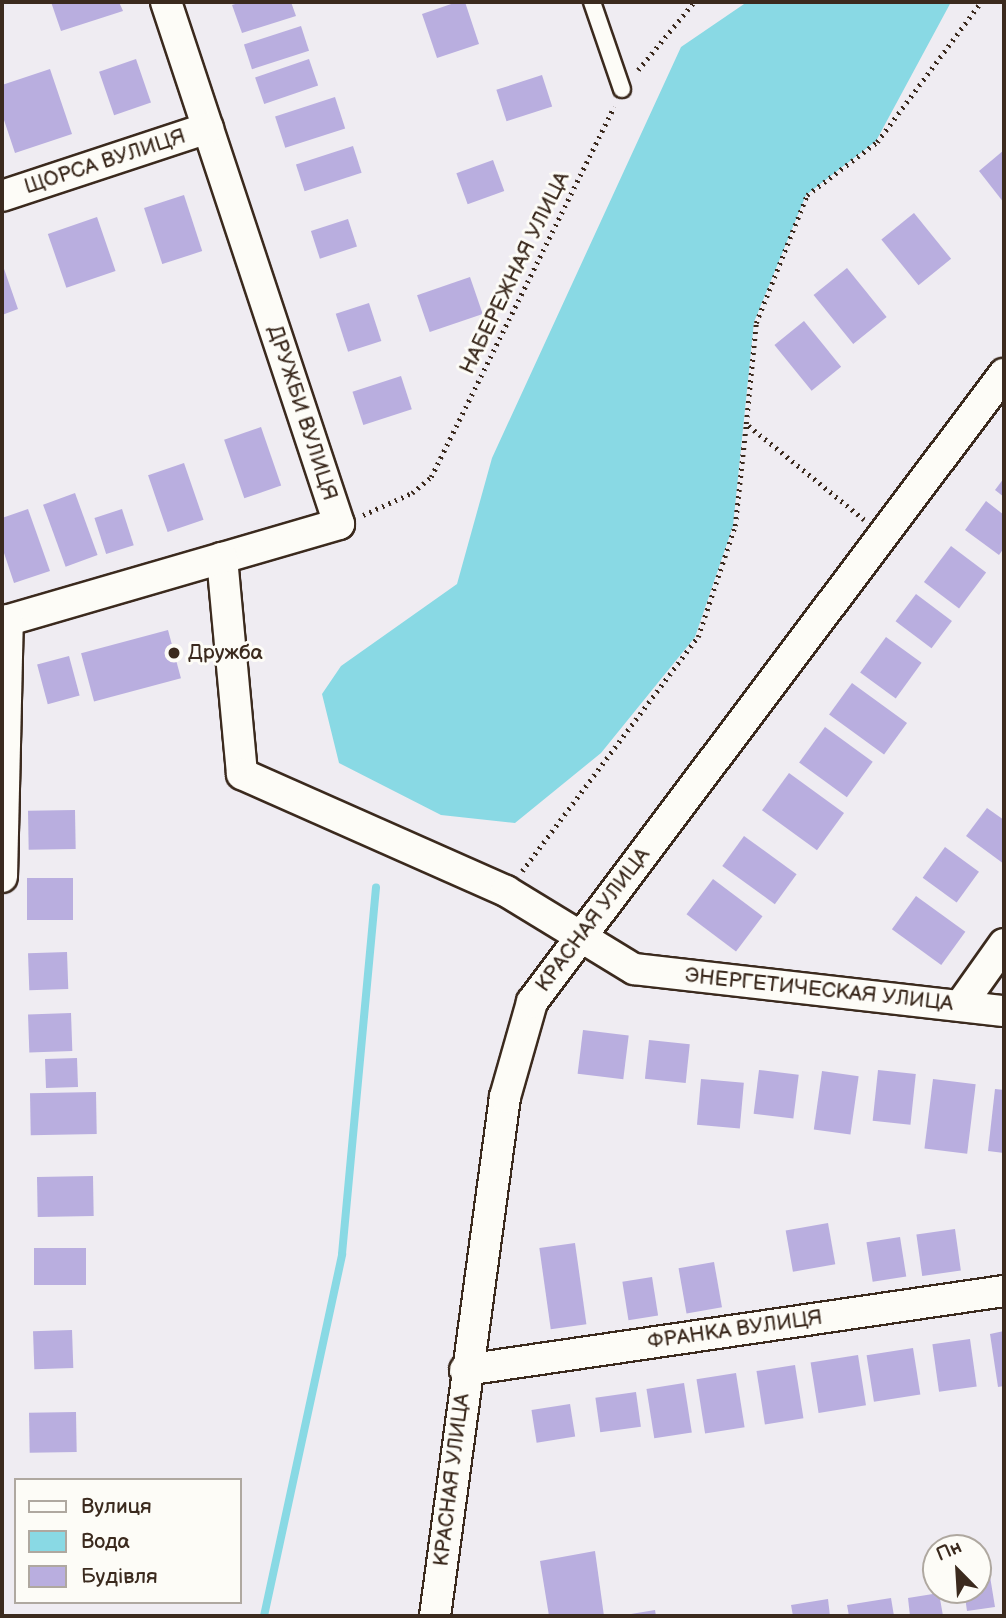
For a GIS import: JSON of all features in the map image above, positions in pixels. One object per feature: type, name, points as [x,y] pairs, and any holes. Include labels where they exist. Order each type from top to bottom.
[{"type":"street","name":"ДРУЖБИ ВУЛИЦЯ","points":[[5,621],[339,524],[166,2]]},
{"type":"street","name":"ЩОРСА ВУЛИЦЯ","points":[[2,196],[208,128]]},
{"type":"street","name":"КРАСНАЯ УЛИЦА","points":[[435,1616],[465,1370],[505,1097],[532,1002],[579,936],[885,537],[1004,374]]},
{"type":"street","points":[[222,558],[242,774],[506,891],[579,936]]},
{"type":"street","points":[[2,877],[5,621]]},
{"type":"street","name":"ЭНЕРГЕТИЧЕСКАЯ УЛИЦА","points":[[579,936],[634,969],[1004,1011]]},
{"type":"street","points":[[960,1006],[1004,944]]},
{"type":"street","name":"ФРАНКА ВУЛИЦЯ","points":[[465,1370],[1004,1291]]},
{"type":"lane","points":[[592,2],[622,89]]},
{"type":"path","name":"НАБЕРЕЖНАЯ УЛИЦА","points":[[339,524],[412,493],[431,477],[622,89],[694,2]]},
{"type":"path","points":[[506,891],[698,637],[735,526],[756,323],[807,195],[877,142],[981,2]]},
{"type":"path","points":[[746,424],[885,537]]},
{"type":"water","points":[[747,2],[951,2],[876,141],[806,195],[754,322],[733,526],[695,637],[601,753],[515,823],[441,815],[339,763],[322,694],[341,666],[457,584],[492,458],[681,47]]},
{"type":"building","points":[[51,2],[119,2],[123,11],[61,31]]},
{"type":"building","points":[[242,2],[291,2],[296,16],[242,33],[232,5]]},
{"type":"building","points":[[457,2],[465,2],[479,44],[437,58],[422,14]]},
{"type":"building","points":[[301,26],[309,51],[252,69],[244,45]]},
{"type":"building","points":[[136,59],[151,102],[114,115],[99,72]]},
{"type":"building","points":[[309,59],[318,85],[264,104],[255,78]]},
{"type":"building","points":[[50,69],[72,134],[15,153],[2,114],[2,85]]},
{"type":"building","points":[[542,75],[552,106],[507,121],[496,90]]},
{"type":"building","points":[[335,97],[345,128],[285,148],[275,116]]},
{"type":"building","points":[[353,146],[362,173],[305,191],[296,165]]},
{"type":"building","points":[[1004,150],[1004,203],[979,171]]},
{"type":"building","points":[[493,160],[504,191],[468,204],[456,173]]},
{"type":"building","points":[[184,195],[202,251],[162,264],[144,208]]},
{"type":"building","points":[[914,213],[951,259],[918,285],[881,239]]},
{"type":"building","points":[[97,217],[116,271],[66,288],[48,234]]},
{"type":"building","points":[[348,219],[357,247],[320,259],[311,231]]},
{"type":"building","points":[[2,263],[18,309],[2,315]]},
{"type":"building","points":[[847,268],[887,317],[853,344],[814,295]]},
{"type":"building","points":[[470,277],[483,314],[430,332],[417,295]]},
{"type":"building","points":[[369,303],[381,341],[348,352],[336,314]]},
{"type":"building","points":[[804,321],[841,367],[812,391],[774,345]]},
{"type":"building","points":[[401,376],[412,409],[363,425],[352,392]]},
{"type":"building","points":[[261,427],[281,486],[244,498],[224,440]]},
{"type":"building","points":[[184,463],[204,520],[168,532],[148,475]]},
{"type":"building","points":[[1004,478],[1004,497],[995,490]]},
{"type":"building","points":[[75,493],[98,555],[66,567],[43,505]]},
{"type":"building","points":[[986,501],[1004,515],[1004,548],[999,555],[965,530]]},
{"type":"building","points":[[28,509],[50,571],[14,583],[2,547],[2,518]]},
{"type":"building","points":[[122,509],[134,545],[106,554],[94,518]]},
{"type":"building","points":[[951,546],[986,572],[959,608],[924,582]]},
{"type":"building","points":[[916,594],[952,621],[931,648],[896,621]]},
{"type":"building","points":[[168,630],[181,678],[94,702],[81,653]]},
{"type":"building","points":[[886,637],[922,663],[896,698],[860,673]]},
{"type":"building","points":[[69,656],[80,696],[48,704],[37,665]]},
{"type":"building","points":[[852,683],[907,723],[884,755],[829,715]]},
{"type":"building","points":[[825,727],[873,762],[847,797],[799,763]]},
{"type":"building","points":[[789,773],[844,813],[817,850],[762,810]]},
{"type":"building","points":[[987,808],[1004,820],[1004,864],[966,836]]},
{"type":"building","points":[[75,810],[76,849],[29,850],[28,811]]},
{"type":"building","points":[[744,836],[797,874],[775,904],[722,866]]},
{"type":"building","points":[[945,847],[979,872],[957,902],[923,878]]},
{"type":"building","points":[[27,878],[73,878],[73,920],[27,920]]},
{"type":"building","points":[[713,879],[763,916],[736,951],[687,914]]},
{"type":"building","points":[[916,896],[965,932],[941,965],[892,929]]},
{"type":"building","points":[[67,952],[68,989],[29,990],[28,953]]},
{"type":"building","points":[[71,1013],[72,1051],[29,1052],[28,1015]]},
{"type":"building","points":[[583,1030],[629,1036],[623,1079],[578,1074]]},
{"type":"building","points":[[649,1040],[690,1044],[686,1083],[645,1079]]},
{"type":"building","points":[[77,1058],[78,1087],[46,1088],[45,1059]]},
{"type":"building","points":[[759,1070],[799,1075],[793,1119],[754,1114]]},
{"type":"building","points":[[878,1070],[916,1074],[910,1125],[873,1121]]},
{"type":"building","points":[[822,1071],[859,1076],[850,1135],[814,1129]]},
{"type":"building","points":[[701,1079],[744,1083],[740,1129],[697,1125]]},
{"type":"building","points":[[933,1079],[976,1084],[967,1154],[924,1148]]},
{"type":"building","points":[[995,1089],[1004,1090],[1004,1153],[988,1151]]},
{"type":"building","points":[[96,1092],[97,1134],[31,1135],[30,1093]]},
{"type":"building","points":[[93,1176],[94,1216],[38,1217],[37,1177]]},
{"type":"building","points":[[828,1223],[835,1264],[793,1272],[786,1230]]},
{"type":"building","points":[[955,1229],[961,1271],[922,1276],[916,1234]]},
{"type":"building","points":[[900,1237],[906,1277],[873,1282],[866,1242]]},
{"type":"building","points":[[575,1243],[586,1324],[551,1329],[539,1248]]},
{"type":"building","points":[[34,1248],[86,1248],[86,1285],[34,1285]]},
{"type":"building","points":[[714,1262],[722,1307],[687,1314],[679,1268]]},
{"type":"building","points":[[652,1277],[658,1316],[628,1320],[622,1282]]},
{"type":"building","points":[[72,1330],[73,1368],[34,1369],[33,1331]]},
{"type":"building","points":[[1004,1331],[1004,1386],[998,1387],[990,1334]]},
{"type":"building","points":[[970,1339],[977,1387],[939,1392],[932,1344]]},
{"type":"building","points":[[913,1348],[920,1394],[874,1402],[867,1355]]},
{"type":"building","points":[[858,1355],[866,1405],[819,1413],[811,1363]]},
{"type":"building","points":[[795,1365],[803,1418],[765,1424],[756,1371]]},
{"type":"building","points":[[736,1373],[745,1427],[705,1434],[696,1379]]},
{"type":"building","points":[[684,1383],[692,1432],[654,1438],[646,1389]]},
{"type":"building","points":[[636,1392],[641,1427],[600,1432],[595,1398]]},
{"type":"building","points":[[570,1404],[575,1437],[537,1443],[531,1410]]},
{"type":"building","points":[[76,1412],[77,1452],[30,1453],[29,1413]]},
{"type":"building","points":[[595,1551],[604,1616],[549,1616],[540,1561]]},
{"type":"building","points":[[992,1589],[995,1607],[967,1611],[966,1604],[992,1604]]},
{"type":"building","points":[[922,1596],[922,1604],[941,1604],[943,1616],[910,1616],[908,1598]]},
{"type":"building","points":[[891,1598],[894,1616],[849,1616],[847,1605]]},
{"type":"building","points":[[828,1599],[830,1616],[793,1616],[791,1605]]},
{"type":"building","points":[[655,1610],[656,1616],[625,1615]]},
{"type":"waterway","points":[[264,1616],[342,1254],[376,888]]},
{"type":"place","name":"Дружба","points":[[174,653]]}]
